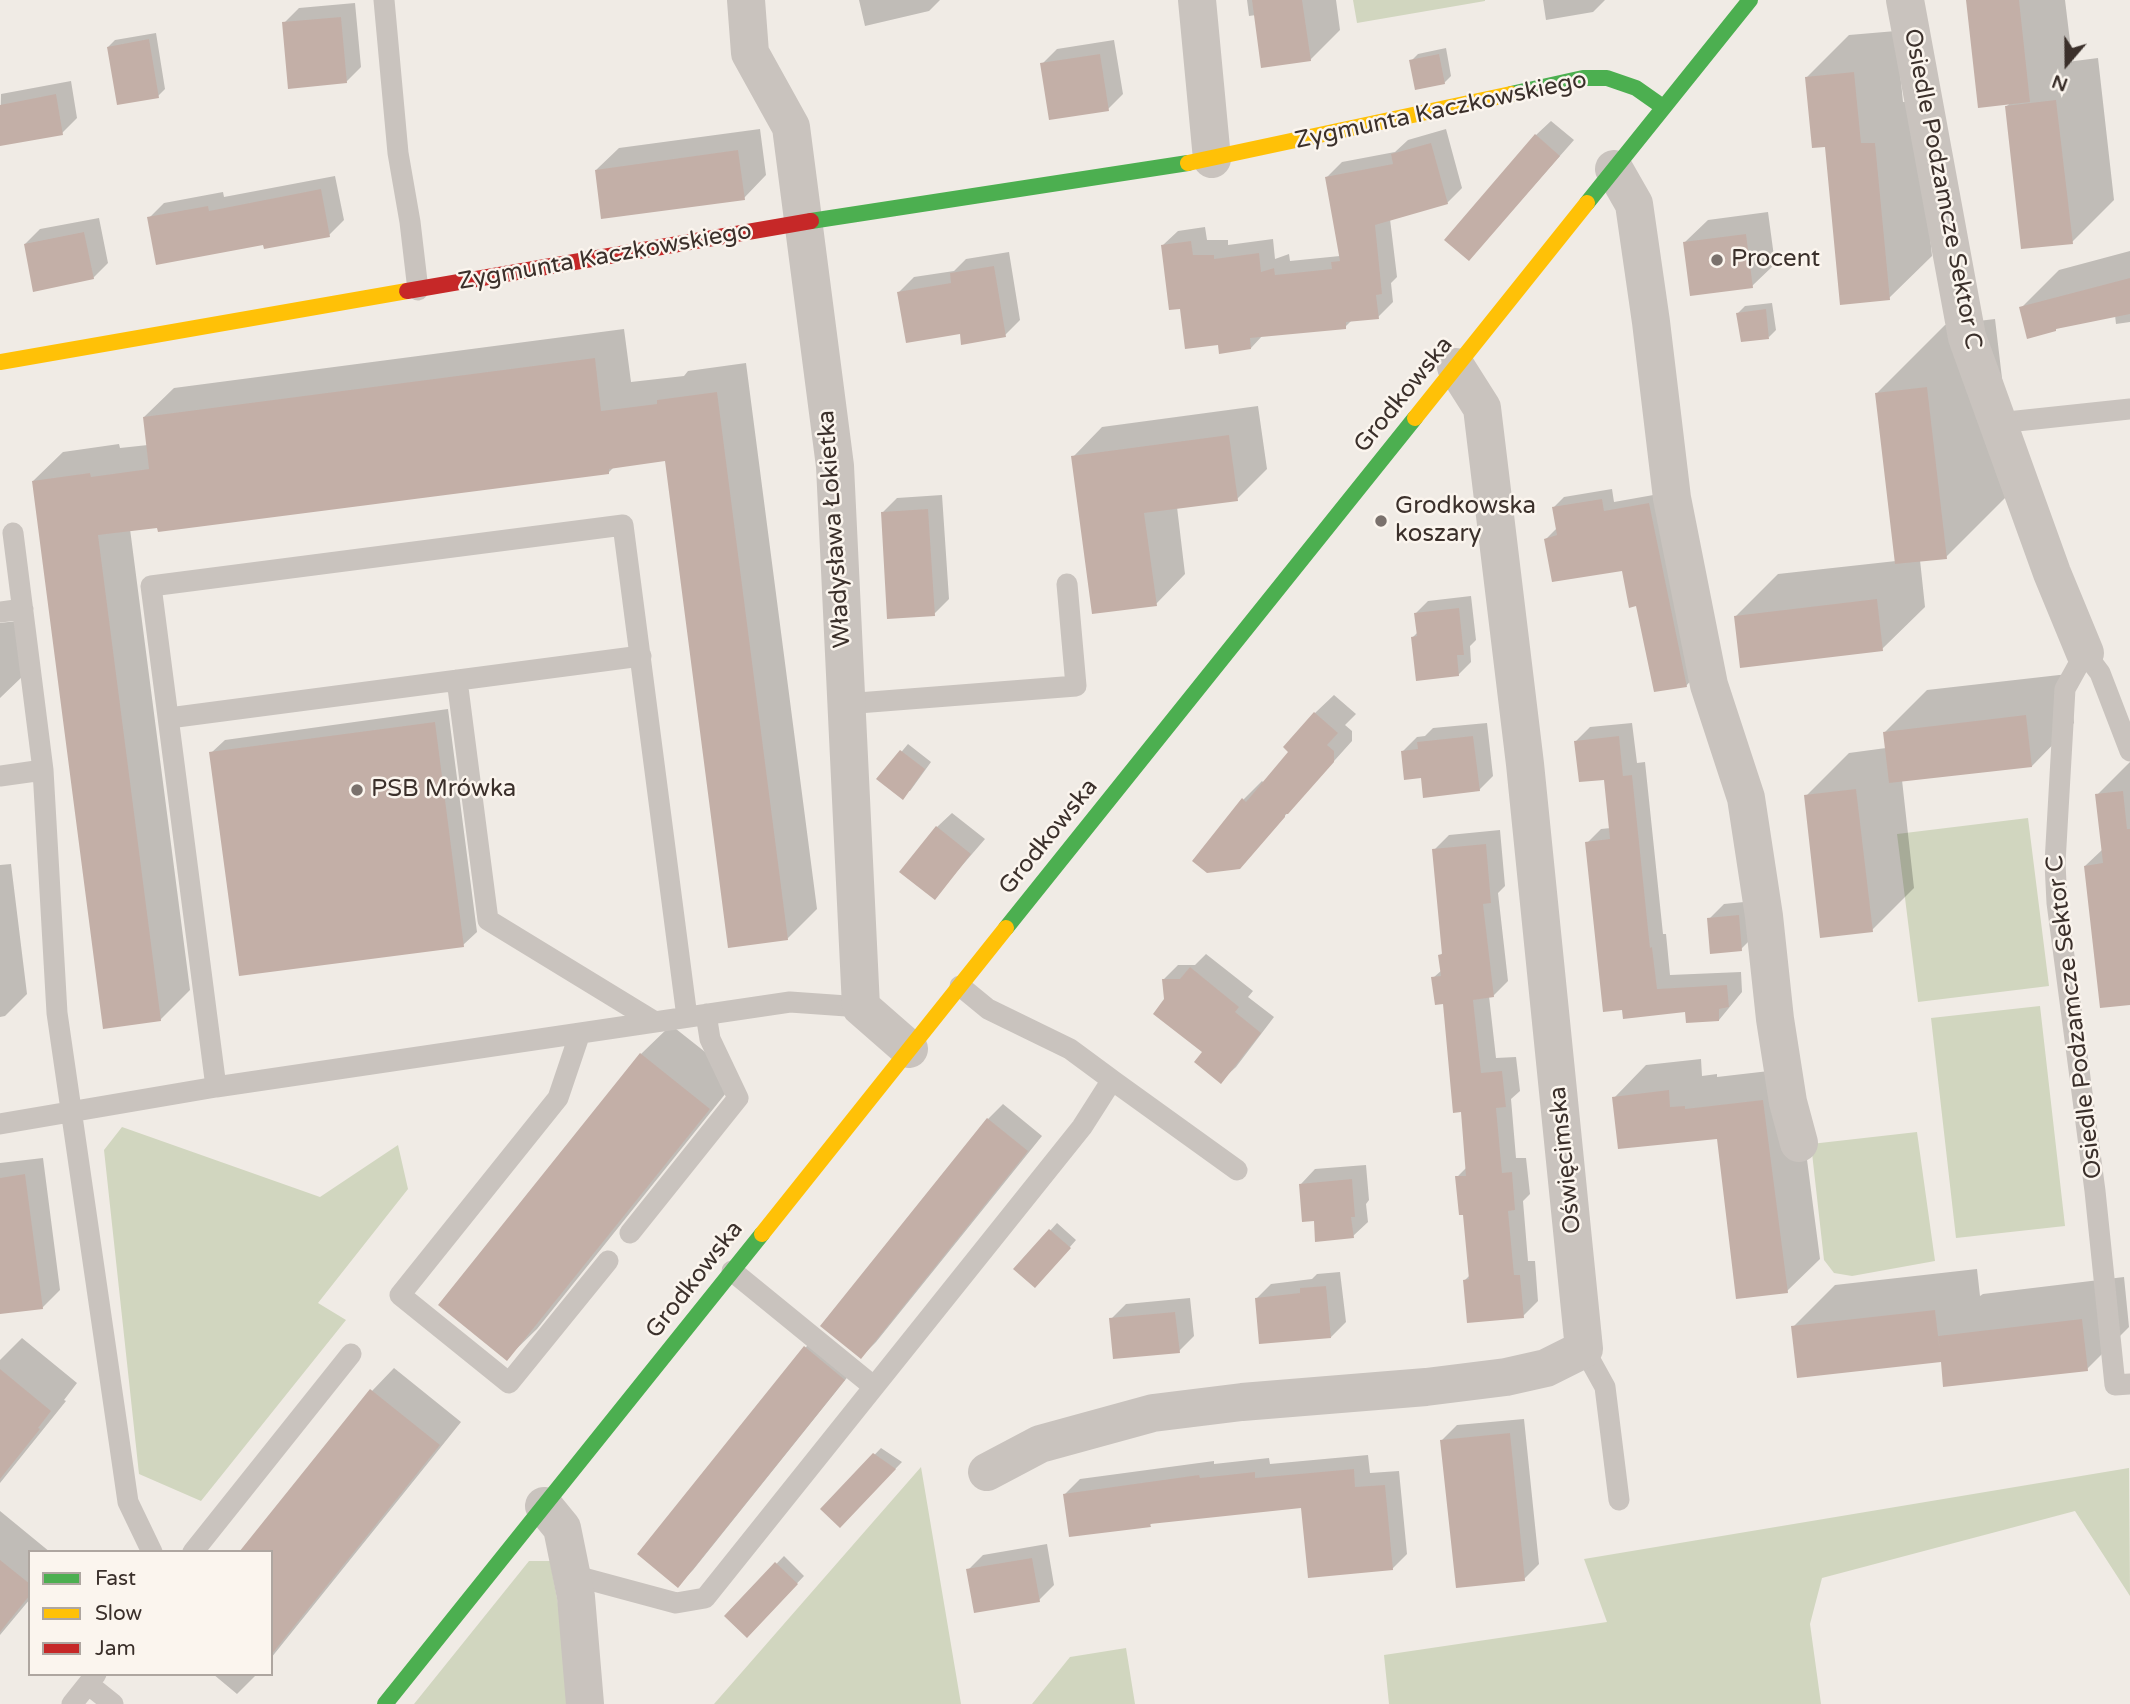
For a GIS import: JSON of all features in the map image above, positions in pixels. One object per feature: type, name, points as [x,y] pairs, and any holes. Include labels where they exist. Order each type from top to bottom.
[{"type":"main road","name":"Grodkowska","points":[[385,1704],[1750,0]]},
{"type":"main road","name":"Zygmunta Kaczkowskiego","points":[[0,362],[804,222],[1212,159],[1583,78],[1607,78],[1636,88],[1664,107]]},
{"type":"street","name":"Władysława Łokietka","points":[[746,0],[750,53],[791,127],[835,467],[861,1007]]},
{"type":"street","points":[[1197,0],[1212,159]]},
{"type":"street","name":"Osiedle Podzamcze Sektor C","points":[[1905,0],[1967,337],[2052,573],[2085,653]]},
{"type":"street","points":[[1614,169],[1633,204],[1651,322],[1672,498],[1709,685],[1746,798],[1764,916],[1775,1019],[1788,1102],[1799,1143]]},
{"type":"street","name":"Oświęcimska","points":[[1455,366],[1482,408],[1525,764],[1584,1349]]},
{"type":"street","points":[[861,1007],[909,1049]]},
{"type":"street","points":[[987,1472],[1040,1444],[1153,1413],[1506,1377],[1546,1368],[1584,1349]]},
{"type":"street","points":[[544,1506],[562,1528],[572,1575],[585,1704]]},
{"type":"lane","points":[[384,0],[398,153],[418,290]]},
{"type":"lane","points":[[1998,424],[2130,409]]},
{"type":"lane","points":[[216,1087],[152,586],[623,525],[640,656],[697,1016],[738,1098],[630,1233]]},
{"type":"lane","points":[[13,533],[43,771],[57,1013],[128,1502],[151,1550]]},
{"type":"lane","points":[[845,704],[1076,686],[1067,584]]},
{"type":"lane","points":[[0,612],[23,609]]},
{"type":"lane","name":"Osiedle Podzamcze Sektor C","points":[[2122,1384],[2057,903],[2055,863],[2065,689],[2085,653],[2100,673],[2130,751]]},
{"type":"lane","points":[[169,718],[640,656]]},
{"type":"lane","points":[[457,680],[488,920],[655,1022]]},
{"type":"lane","points":[[0,776],[43,771]]},
{"type":"lane","points":[[960,986],[988,1009],[1070,1049],[1237,1170]]},
{"type":"lane","points":[[0,1124],[216,1087],[790,1002],[861,1007]]},
{"type":"lane","points":[[580,1033],[558,1098],[400,1295],[509,1383],[608,1261]]},
{"type":"lane","points":[[572,1575],[676,1603],[705,1598],[1082,1127],[1112,1080]]},
{"type":"lane","points":[[732,1271],[873,1386]]},
{"type":"lane","points":[[1584,1349],[1605,1387],[1619,1500]]},
{"type":"lane","points":[[195,1550],[351,1354]]},
{"type":"lane","points":[[72,1704],[92,1679],[113,1704]]},
{"type":"green space","points":[[1353,0],[1485,0],[1485,1],[1357,23]]},
{"type":"green space","points":[[2028,818],[2049,986],[1918,1002],[1897,834]]},
{"type":"green space","points":[[2040,1006],[2065,1226],[1956,1238],[1931,1018]]},
{"type":"green space","points":[[122,1127],[320,1197],[398,1145],[408,1189],[318,1303],[346,1320],[201,1501],[139,1474],[104,1150]]},
{"type":"green space","points":[[1917,1132],[1935,1261],[1852,1276],[1834,1273],[1824,1260],[1811,1144]]},
{"type":"green space","points":[[921,1467],[961,1704],[714,1704]]},
{"type":"green space","points":[[2129,1468],[2130,1596],[2075,1511],[1822,1578],[1810,1624],[1821,1704],[1389,1704],[1384,1655],[1607,1622],[1584,1559]]},
{"type":"green space","points":[[529,1561],[550,1561],[565,1641],[572,1704],[414,1704]]},
{"type":"green space","points":[[1126,1648],[1135,1704],[1032,1704],[1070,1657]]},
{"type":"building","points":[[1252,0],[1302,0],[1311,61],[1261,68]]},
{"type":"building","points":[[1966,0],[2019,0],[2030,102],[1978,108]]},
{"type":"building","points":[[341,17],[347,83],[288,89],[282,22]]},
{"type":"building","points":[[149,39],[159,98],[117,105],[107,47]]},
{"type":"building","points":[[1100,54],[1109,111],[1049,120],[1040,63]]},
{"type":"building","points":[[1439,54],[1445,84],[1415,90],[1409,60]]},
{"type":"building","points":[[1854,72],[1861,143],[1875,143],[1890,300],[1840,305],[1825,147],[1812,148],[1805,77]]},
{"type":"building","points":[[56,94],[63,135],[0,146],[0,105]]},
{"type":"building","points":[[2056,100],[2073,244],[2021,249],[2005,106]]},
{"type":"building","points":[[1535,134],[1560,156],[1469,261],[1444,240]]},
{"type":"building","points":[[1431,143],[1448,204],[1375,225],[1382,294],[1376,295],[1379,319],[1346,322],[1346,329],[1250,338],[1251,349],[1219,354],[1218,345],[1185,349],[1180,309],[1169,310],[1161,245],[1191,241],[1193,255],[1214,255],[1214,259],[1259,253],[1261,272],[1274,268],[1275,275],[1332,269],[1331,262],[1340,261],[1325,177],[1393,164],[1391,154]]},
{"type":"building","points":[[738,150],[745,200],[601,219],[595,170]]},
{"type":"building","points":[[321,189],[330,237],[264,249],[263,245],[156,265],[147,217],[208,206],[209,211]]},
{"type":"building","points":[[84,232],[94,279],[33,292],[24,244]]},
{"type":"building","name":"Procent","points":[[1746,234],[1753,288],[1690,296],[1683,242]]},
{"type":"building","points":[[994,266],[1006,337],[961,345],[960,334],[906,343],[897,292],[951,283],[950,273]]},
{"type":"building","points":[[2130,278],[2130,314],[2056,329],[2027,339],[2019,307]]},
{"type":"building","points":[[1766,309],[1769,339],[1741,342],[1736,313]]},
{"type":"building","points":[[595,358],[601,411],[657,404],[657,400],[717,392],[788,940],[728,948],[665,461],[609,469],[609,474],[158,532],[157,528],[98,535],[161,1021],[103,1029],[32,481],[149,469],[143,417]]},
{"type":"building","points":[[1927,387],[1947,559],[1895,564],[1875,393]]},
{"type":"building","points":[[1229,435],[1238,501],[1144,513],[1157,606],[1092,614],[1071,456]]},
{"type":"building","points":[[1602,499],[1604,511],[1649,503],[1687,687],[1654,692],[1636,606],[1629,608],[1622,571],[1552,582],[1544,539],[1557,535],[1552,507]]},
{"type":"building","points":[[928,509],[935,616],[887,619],[881,512]]},
{"type":"building","points":[[1877,599],[1883,651],[1740,668],[1734,616]]},
{"type":"building","points":[[1459,608],[1464,655],[1457,655],[1459,676],[1416,681],[1411,637],[1417,636],[1414,613]]},
{"type":"building","points":[[1314,712],[1338,733],[1327,745],[1334,751],[1334,762],[1288,814],[1285,814],[1240,869],[1207,873],[1192,861],[1242,798],[1246,802],[1288,752],[1283,747]]},
{"type":"building","points":[[2026,715],[2032,767],[1889,783],[1883,732]]},
{"type":"building","points":[[435,722],[464,947],[239,976],[209,752]]},
{"type":"building","points":[[1473,736],[1480,791],[1423,798],[1421,778],[1404,780],[1401,751],[1418,749],[1417,742]]},
{"type":"building","points":[[1619,736],[1623,776],[1632,775],[1650,948],[1652,947],[1657,989],[1727,985],[1729,1007],[1719,1009],[1719,1021],[1686,1023],[1685,1012],[1623,1019],[1622,1010],[1603,1012],[1585,842],[1610,839],[1604,780],[1579,782],[1574,741]]},
{"type":"building","points":[[900,750],[925,769],[903,800],[876,779]]},
{"type":"building","points":[[1856,789],[1873,932],[1820,938],[1804,795]]},
{"type":"building","points":[[2123,791],[2127,829],[2130,829],[2130,1005],[2100,1008],[2084,866],[2103,863],[2095,794]]},
{"type":"building","points":[[936,826],[971,854],[935,900],[899,872]]},
{"type":"building","points":[[1486,844],[1491,903],[1483,904],[1494,997],[1473,1000],[1481,1073],[1502,1071],[1506,1107],[1496,1108],[1502,1173],[1512,1172],[1515,1210],[1508,1211],[1514,1275],[1520,1275],[1524,1318],[1467,1323],[1463,1280],[1469,1279],[1463,1215],[1459,1215],[1455,1176],[1466,1176],[1461,1112],[1453,1113],[1443,1004],[1435,1005],[1431,977],[1441,976],[1438,955],[1442,954],[1432,849]]},
{"type":"building","points":[[1739,915],[1742,951],[1710,954],[1707,918]]},
{"type":"building","points":[[1190,967],[1239,1007],[1235,1012],[1261,1033],[1221,1084],[1194,1062],[1202,1052],[1153,1014],[1164,999],[1162,979],[1180,979]]},
{"type":"building","points":[[640,1053],[710,1109],[507,1361],[438,1305]]},
{"type":"building","points":[[1669,1090],[1670,1107],[1685,1106],[1685,1109],[1763,1100],[1788,1293],[1736,1299],[1717,1139],[1618,1149],[1612,1097]]},
{"type":"building","points":[[987,1118],[1028,1151],[861,1359],[820,1326]]},
{"type":"building","points":[[25,1174],[43,1309],[0,1314],[0,1178]]},
{"type":"building","points":[[1352,1179],[1355,1217],[1351,1217],[1354,1238],[1315,1242],[1314,1221],[1302,1222],[1299,1184]]},
{"type":"building","points":[[1049,1229],[1071,1248],[1035,1288],[1013,1269]]},
{"type":"building","points":[[1326,1286],[1331,1338],[1259,1344],[1255,1298],[1300,1293],[1300,1288]]},
{"type":"building","points":[[1935,1310],[1938,1336],[2082,1319],[2088,1371],[1943,1387],[1941,1362],[1797,1378],[1791,1326]]},
{"type":"building","points":[[1175,1312],[1180,1353],[1113,1359],[1109,1318]]},
{"type":"building","points":[[804,1346],[845,1380],[678,1588],[637,1554]]},
{"type":"building","points":[[0,1369],[51,1411],[0,1479]]},
{"type":"building","points":[[370,1389],[440,1445],[273,1653],[273,1550],[241,1550]]},
{"type":"building","points":[[1510,1433],[1525,1581],[1456,1588],[1440,1440]]},
{"type":"building","points":[[873,1453],[896,1469],[840,1528],[820,1509]]},
{"type":"building","points":[[1354,1469],[1355,1487],[1385,1485],[1393,1570],[1308,1578],[1301,1508],[1150,1524],[1151,1527],[1069,1537],[1063,1494],[1199,1475],[1200,1478],[1255,1472],[1255,1478]]},
{"type":"building","points":[[1032,1558],[1040,1602],[974,1613],[966,1569]]},
{"type":"building","points":[[0,1560],[28,1582],[28,1597],[0,1632]]},
{"type":"building","points":[[775,1562],[798,1584],[747,1638],[724,1616]]},
{"type":"traffic: fast","points":[[1587,203],[1750,0]]},
{"type":"traffic: fast","points":[[1511,94],[1583,78],[1607,78],[1636,88],[1663,107]]},
{"type":"traffic: fast","points":[[811,221],[1188,163]]},
{"type":"traffic: fast","points":[[1006,928],[1415,418]]},
{"type":"traffic: fast","points":[[385,1704],[762,1234]]},
{"type":"traffic: slow","points":[[1188,163],[1511,94]]},
{"type":"traffic: slow","points":[[1415,418],[1587,203]]},
{"type":"traffic: slow","points":[[0,362],[407,291]]},
{"type":"traffic: slow","points":[[762,1234],[1006,928]]},
{"type":"traffic: jam","points":[[407,291],[811,221]]},
{"type":"place","name":"Procent","points":[[1717,260]]},
{"type":"place","name":"Grodkowska koszary","points":[[1381,521]]},
{"type":"place","name":"PSB Mrówka","points":[[357,790]]}]
